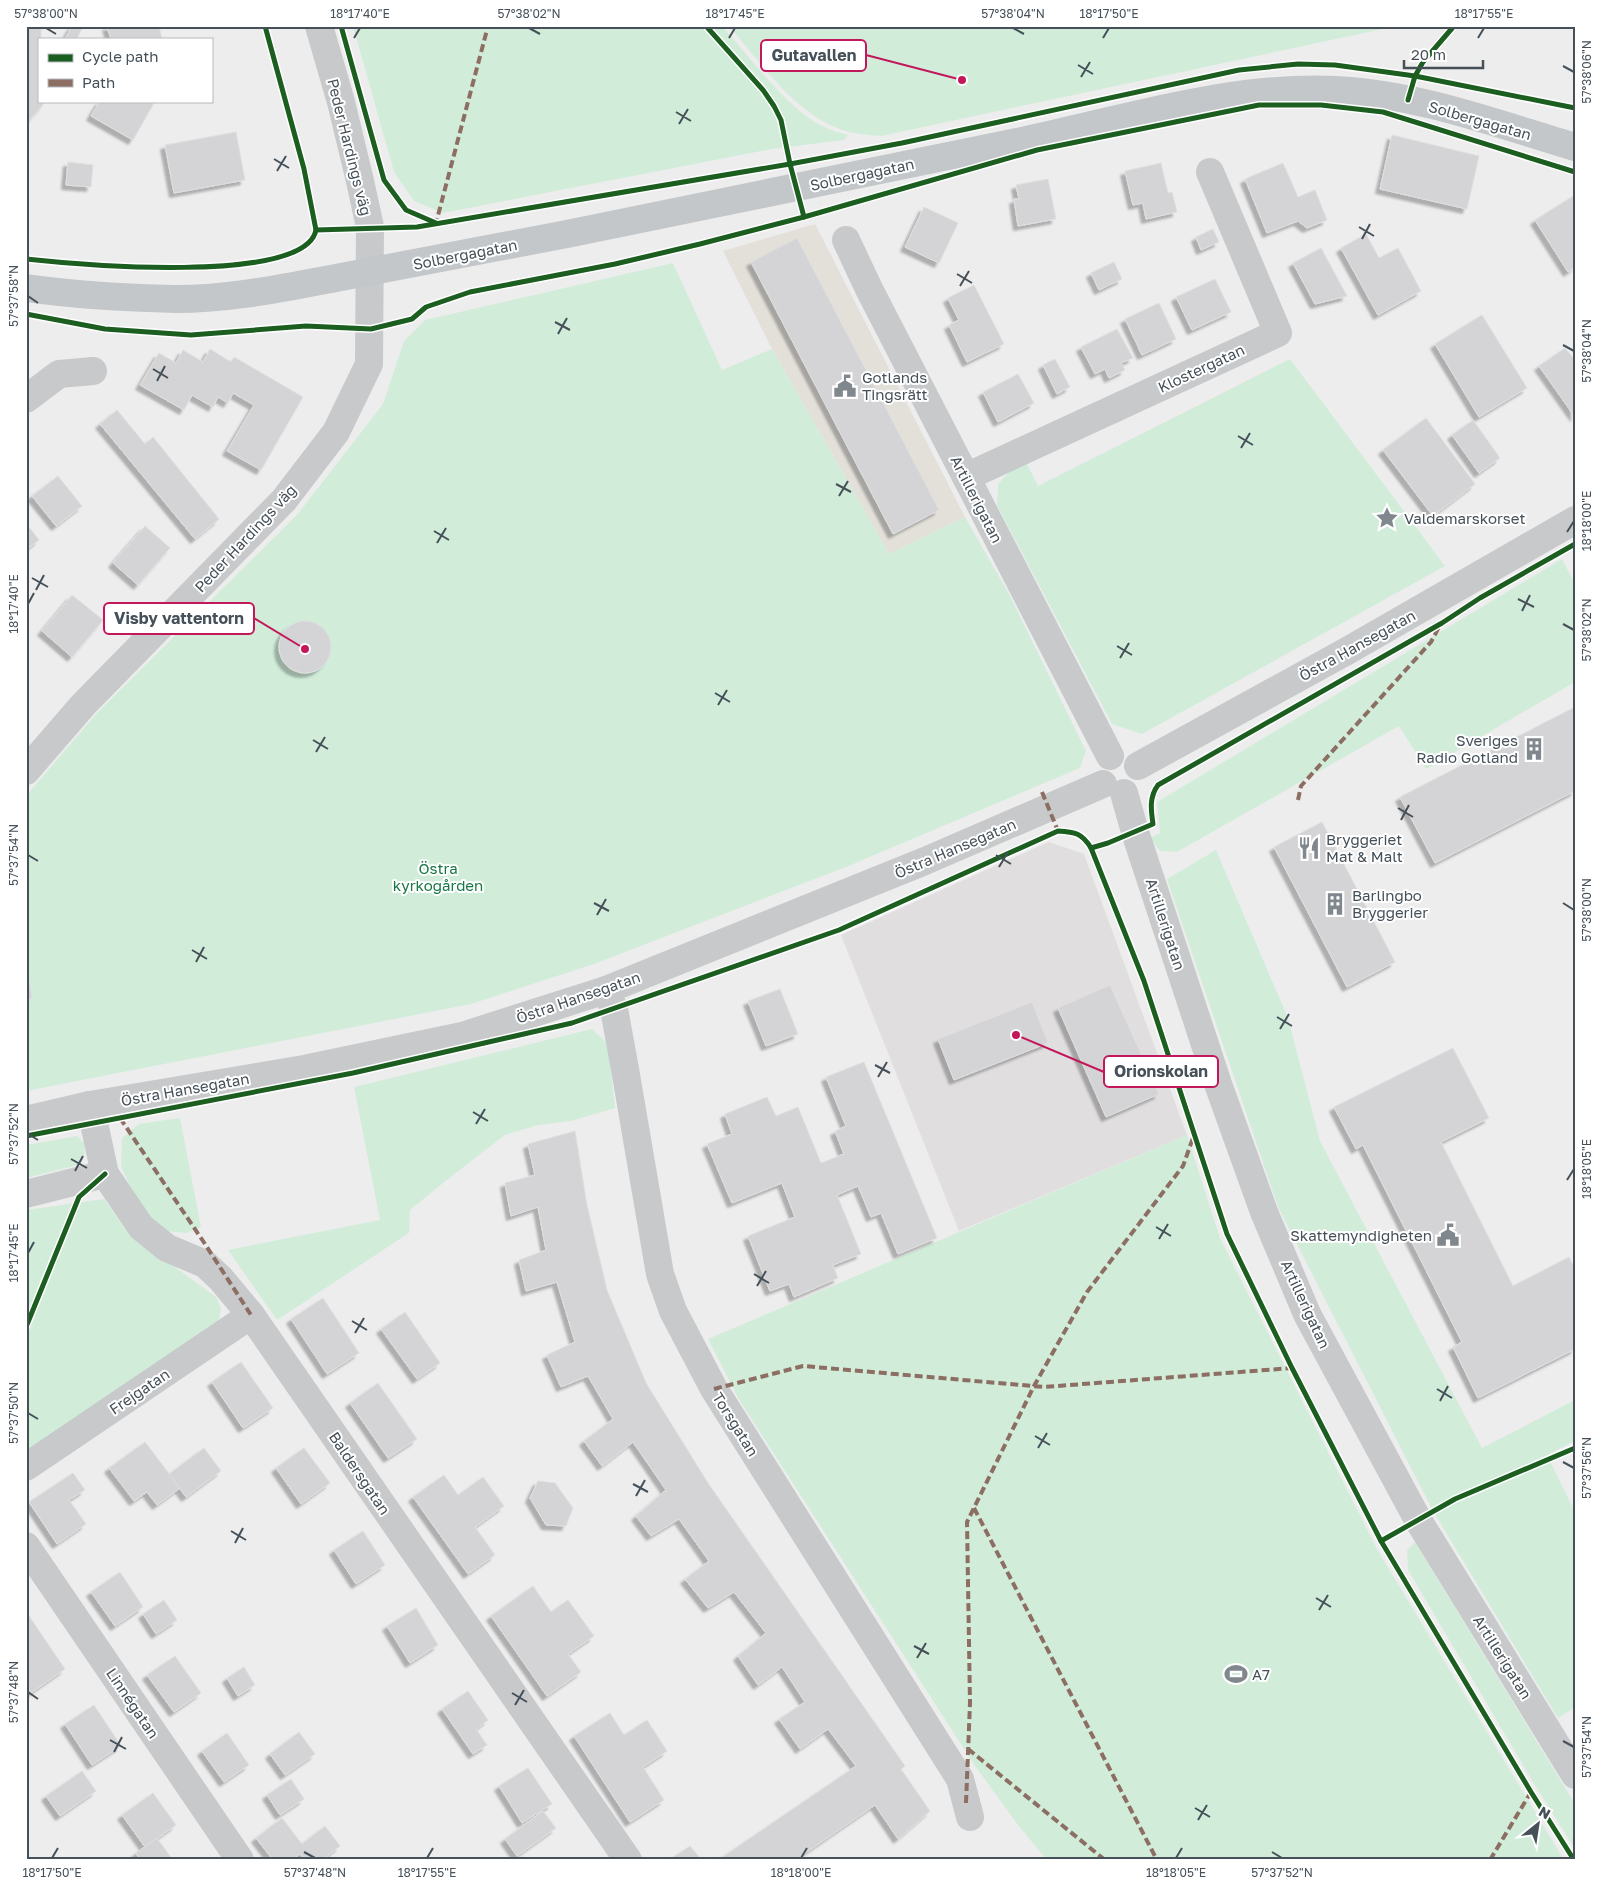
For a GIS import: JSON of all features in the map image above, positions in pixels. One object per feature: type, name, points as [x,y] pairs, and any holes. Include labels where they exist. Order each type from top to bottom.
[{"type":"main road","name":"Solbergagatan","points":[[26,288],[64,293],[178,299],[250,294],[816,184],[1186,104],[1256,93],[1339,90],[1377,94],[1457,112],[1575,147]]},
{"type":"street","name":"Peder Hardings väg","points":[[26,772],[83,705],[284,500],[336,432],[369,364],[370,227],[341,102],[319,26]]},
{"type":"street","name":"Klostergatan","points":[[966,477],[1278,333],[1210,172]]},
{"type":"street","name":"Artillerigatan","points":[[846,240],[869,289],[1110,756]]},
{"type":"street","points":[[26,399],[59,374],[93,371]]},
{"type":"street","name":"Östra Hansegatan","points":[[1138,766],[1348,651],[1575,520]]},
{"type":"street","points":[[1126,755],[1138,766],[1137,782],[1132,789],[1114,788],[1100,777],[1100,769],[1104,761],[1110,756],[1126,755]]},
{"type":"street","name":"Artillerigatan","points":[[1114,788],[1135,832],[1218,1084],[1264,1212],[1307,1314],[1418,1520],[1575,1775]]},
{"type":"street","name":"Östra Hansegatan","points":[[26,1120],[90,1105],[304,1069],[462,1036],[606,990],[916,864],[1114,788]]},
{"type":"street","name":"Torsgatan","points":[[606,990],[614,1009],[624,1061],[660,1274],[673,1311],[714,1389],[960,1779],[970,1817]]},
{"type":"street","name":"Baldersgatan","points":[[90,1105],[105,1174],[140,1227],[167,1248],[205,1264],[221,1279],[251,1315],[628,1860]]},
{"type":"street","points":[[26,1194],[105,1174]]},
{"type":"street","name":"Frejgatan","points":[[26,1467],[251,1315]]},
{"type":"street","name":"Linnégatan","points":[[26,1546],[240,1860]]},
{"type":"shaded area","points":[[815,224],[965,517],[889,554],[772,349],[723,251]]},
{"type":"shaded area","points":[[1049,842],[1084,854],[1187,1135],[959,1231],[841,935]]},
{"type":"green space","points":[[353,26],[722,26],[769,80],[795,106],[822,126],[848,135],[844,140],[772,149],[443,213],[414,201],[394,172]]},
{"type":"green space","points":[[729,26],[1397,26],[881,136],[842,130],[808,112],[766,71]]},
{"type":"green space","name":"Östra kyrkogården","points":[[673,263],[722,370],[772,349],[889,554],[965,517],[1009,594],[1086,751],[1080,768],[846,867],[594,964],[471,1004],[26,1091],[26,796],[97,713],[297,515],[383,404],[404,341],[425,320]]},
{"type":"green space","name":"Valdemarskorset","points":[[1290,359],[1445,566],[1142,734],[1112,724],[997,505],[998,484],[1010,471],[1027,464],[1038,486]]},
{"type":"green space","points":[[1562,559],[1575,584],[1575,682],[1426,769],[1399,726],[1177,852],[1160,851],[1150,838],[1160,833],[1157,802]]},
{"type":"green space","points":[[1216,850],[1288,1018],[1320,1141],[1482,1448],[1575,1400],[1575,1441],[1547,1455],[1575,1512],[1575,1707],[1558,1718],[1433,1511],[1278,1207],[1167,879]]},
{"type":"green space","points":[[592,1029],[608,1044],[615,1108],[571,1121],[538,1125],[505,1135],[410,1210],[409,1233],[277,1320],[228,1250],[380,1220],[354,1087]]},
{"type":"green space","points":[[180,1118],[201,1227],[187,1233],[166,1231],[144,1214],[121,1167],[122,1138],[139,1124]]},
{"type":"green space","points":[[1187,1135],[1220,1238],[1377,1549],[1564,1860],[1047,1860],[1018,1825],[975,1766],[738,1398],[708,1339]]},
{"type":"green space","points":[[77,1136],[84,1143],[85,1154],[78,1165],[26,1178],[26,1145]]},
{"type":"green space","points":[[104,1199],[128,1233],[216,1297],[221,1308],[218,1326],[26,1453],[26,1210]]},
{"type":"green space","points":[[1415,1542],[1575,1804],[1575,1849],[1536,1787],[1408,1570],[1407,1550]]},
{"type":"building","points":[[72,26],[83,26],[77,38],[66,38]]},
{"type":"building","points":[[107,26],[159,26],[162,38],[111,38]]},
{"type":"building","points":[[41,28],[41,38],[38,38],[38,102],[43,102],[43,105],[26,124],[26,29]]},
{"type":"building","points":[[99,102],[154,102],[133,140],[91,116]]},
{"type":"building","points":[[236,132],[245,180],[174,193],[165,145]]},
{"type":"building","points":[[1392,135],[1479,156],[1467,209],[1380,189]]},
{"type":"building","points":[[68,162],[93,165],[91,187],[66,185]]},
{"type":"building","points":[[1161,163],[1168,193],[1172,192],[1177,212],[1146,219],[1143,203],[1133,205],[1125,171]]},
{"type":"building","points":[[1283,163],[1298,197],[1315,190],[1327,220],[1307,228],[1298,221],[1267,233],[1245,179]]},
{"type":"building","points":[[1048,179],[1056,219],[1018,226],[1014,199],[1019,199],[1016,185]]},
{"type":"building","points":[[1575,195],[1575,267],[1568,272],[1535,220]]},
{"type":"building","points":[[924,207],[958,223],[939,263],[905,247]]},
{"type":"building","points":[[1213,229],[1219,242],[1201,250],[1196,237]]},
{"type":"building","points":[[1366,234],[1379,258],[1398,248],[1421,291],[1378,315],[1341,248]]},
{"type":"building","name":"Gotlands Tingsrätt","points":[[797,238],[939,510],[893,534],[751,262]]},
{"type":"building","points":[[1321,248],[1347,296],[1315,304],[1293,263]]},
{"type":"building","points":[[1114,262],[1122,279],[1099,290],[1091,273]]},
{"type":"building","points":[[1215,279],[1231,312],[1192,330],[1176,297]]},
{"type":"building","points":[[974,285],[1004,344],[967,362],[949,325],[959,320],[948,298]]},
{"type":"building","points":[[1159,303],[1176,339],[1142,355],[1125,319]]},
{"type":"building","points":[[1482,315],[1527,388],[1479,417],[1435,344]]},
{"type":"building","points":[[1117,329],[1133,358],[1121,363],[1125,370],[1109,378],[1105,369],[1095,374],[1081,347]]},
{"type":"building","points":[[1565,348],[1573,358],[1575,356],[1575,417],[1539,366]]},
{"type":"building","points":[[210,349],[231,362],[234,357],[303,397],[261,470],[227,451],[254,405],[233,393],[228,403],[218,397],[213,407],[192,395],[184,410],[140,385],[159,353],[176,363],[183,350],[203,362]]},
{"type":"building","points":[[1055,359],[1070,387],[1057,394],[1043,365]]},
{"type":"building","points":[[1018,374],[1034,403],[998,422],[983,392]]},
{"type":"building","points":[[117,410],[145,444],[153,437],[219,519],[195,539],[100,424]]},
{"type":"building","points":[[1426,418],[1475,484],[1433,516],[1383,450]]},
{"type":"building","points":[[1473,420],[1500,458],[1479,473],[1452,435]]},
{"type":"building","points":[[58,476],[82,506],[56,526],[32,496]]},
{"type":"building","points":[[26,523],[39,540],[26,550]]},
{"type":"building","points":[[145,526],[170,548],[138,585],[113,563]]},
{"type":"building","points":[[72,595],[103,620],[72,657],[42,631]]},
{"type":"building","points":[[300,621],[310,621],[324,628],[331,642],[331,652],[324,666],[310,673],[300,673],[290,669],[283,662],[279,652],[279,642],[283,632],[290,625]]},
{"type":"building","name":"Sveriges Radio Gotland","points":[[1575,707],[1575,791],[1435,863],[1400,797]]},
{"type":"building","name":"Barlingbo Bryggerier","points":[[1322,822],[1395,962],[1347,987],[1274,847]]},
{"type":"building","points":[[26,978],[29,978],[32,999],[26,999]]},
{"type":"building","points":[[1110,985],[1159,1094],[1106,1117],[1058,1008]]},
{"type":"building","points":[[780,989],[798,1034],[766,1046],[748,1001]]},
{"type":"building","points":[[1032,1002],[1048,1043],[954,1080],[938,1039]]},
{"type":"building","name":"Skattemyndigheten","points":[[1453,1048],[1489,1118],[1441,1142],[1513,1286],[1569,1257],[1575,1269],[1575,1349],[1478,1398],[1453,1347],[1462,1342],[1363,1145],[1356,1149],[1334,1107]]},
{"type":"building","points":[[864,1062],[937,1238],[898,1254],[881,1213],[871,1217],[858,1186],[837,1195],[861,1254],[833,1265],[838,1278],[794,1297],[789,1284],[770,1291],[748,1236],[795,1217],[782,1183],[732,1203],[707,1144],[732,1134],[725,1114],[767,1097],[776,1116],[798,1107],[821,1163],[844,1154],[835,1131],[846,1126],[826,1077]]},
{"type":"building","points":[[575,1131],[587,1205],[607,1290],[646,1383],[708,1483],[905,1766],[901,1769],[930,1811],[898,1839],[875,1805],[795,1860],[718,1860],[856,1766],[828,1729],[800,1749],[779,1719],[805,1702],[782,1667],[758,1685],[738,1656],[766,1633],[734,1592],[708,1608],[685,1579],[709,1561],[679,1519],[651,1536],[636,1516],[666,1490],[633,1442],[602,1466],[584,1441],[613,1419],[588,1376],[561,1387],[547,1355],[575,1342],[557,1282],[526,1291],[519,1260],[546,1250],[538,1207],[511,1216],[505,1183],[535,1175],[528,1144]]},
{"type":"building","points":[[323,1298],[359,1353],[327,1374],[291,1319]]},
{"type":"building","points":[[405,1312],[440,1363],[417,1379],[381,1329]]},
{"type":"building","points":[[241,1362],[273,1408],[243,1428],[212,1382]]},
{"type":"building","points":[[378,1383],[417,1439],[388,1458],[350,1403]]},
{"type":"building","points":[[145,1442],[180,1488],[157,1505],[147,1492],[134,1501],[109,1468]]},
{"type":"building","points":[[204,1448],[221,1471],[186,1497],[169,1474]]},
{"type":"building","points":[[304,1448],[330,1483],[301,1504],[276,1468]]},
{"type":"building","points":[[73,1473],[85,1490],[69,1500],[86,1524],[57,1544],[29,1502]]},
{"type":"building","points":[[444,1475],[458,1495],[483,1477],[504,1506],[475,1527],[495,1555],[468,1574],[413,1497]]},
{"type":"building","points":[[538,1481],[555,1483],[573,1508],[566,1526],[546,1525],[530,1498]]},
{"type":"building","points":[[363,1531],[385,1565],[356,1584],[334,1550]]},
{"type":"building","points":[[120,1572],[143,1607],[115,1626],[91,1592]]},
{"type":"building","points":[[533,1586],[551,1612],[568,1600],[594,1636],[568,1654],[581,1672],[547,1696],[491,1616]]},
{"type":"building","points":[[164,1600],[177,1620],[156,1634],[143,1614]]},
{"type":"building","points":[[416,1608],[438,1645],[410,1663],[387,1626]]},
{"type":"building","points":[[29,1616],[65,1669],[31,1693],[26,1685],[26,1618]]},
{"type":"building","points":[[175,1656],[201,1693],[174,1712],[147,1675]]},
{"type":"building","points":[[244,1667],[255,1685],[238,1696],[227,1678]]},
{"type":"building","points":[[468,1691],[488,1720],[476,1729],[487,1745],[473,1754],[442,1709]]},
{"type":"building","points":[[94,1705],[121,1746],[92,1765],[65,1724]]},
{"type":"building","points":[[610,1713],[624,1735],[647,1720],[667,1751],[643,1767],[664,1800],[630,1822],[574,1736]]},
{"type":"building","points":[[299,1732],[315,1754],[285,1775],[270,1754]]},
{"type":"building","points":[[227,1733],[249,1765],[224,1782],[202,1751]]},
{"type":"building","points":[[528,1768],[552,1804],[522,1823],[499,1786]]},
{"type":"building","points":[[82,1771],[96,1791],[60,1816],[46,1796]]},
{"type":"building","points":[[291,1779],[304,1799],[280,1815],[267,1795]]},
{"type":"building","points":[[153,1793],[176,1825],[145,1847],[122,1815]]},
{"type":"building","points":[[543,1811],[556,1828],[517,1856],[505,1839]]},
{"type":"building","points":[[282,1818],[302,1844],[325,1826],[340,1846],[322,1860],[305,1860],[300,1854],[292,1860],[273,1860],[256,1838]]},
{"type":"building","points":[[157,1838],[172,1859],[140,1860],[136,1853]]},
{"type":"building","points":[[690,1846],[702,1860],[669,1860]]},
{"type":"marked path","points":[[433,222],[436,223],[488,26]]},
{"type":"marked path","points":[[1298,800],[1301,786],[1431,642],[1439,627]]},
{"type":"marked path","points":[[1042,792],[1058,831]]},
{"type":"marked path","points":[[120,1118],[251,1315]]},
{"type":"marked path","points":[[966,1803],[970,1703],[967,1522],[1034,1386],[1087,1292],[1183,1166],[1194,1135]]},
{"type":"marked path","points":[[714,1389],[803,1366],[1044,1387],[1292,1368]]},
{"type":"marked path","points":[[974,1508],[1157,1860]]},
{"type":"marked path","points":[[968,1749],[1105,1860]]},
{"type":"marked path","points":[[1490,1860],[1531,1792]]},
{"type":"cycle path","points":[[265,26],[304,169],[316,230]]},
{"type":"cycle path","points":[[341,26],[384,180],[406,210],[436,223]]},
{"type":"cycle path","points":[[706,26],[763,90],[774,106],[781,120],[804,217]]},
{"type":"cycle path","points":[[1408,100],[1415,76],[1423,62],[1454,26]]},
{"type":"cycle path","points":[[26,259],[135,267],[232,265],[273,259],[302,248],[316,230],[417,227],[790,164],[902,143],[1239,70],[1298,64],[1335,65],[1415,76],[1575,108]]},
{"type":"cycle path","points":[[26,314],[105,329],[191,335],[306,326],[371,329],[412,319],[426,307],[470,292],[615,264],[700,244],[804,217],[1037,150],[1259,105],[1321,105],[1383,112],[1575,172]]},
{"type":"cycle path","points":[[1574,1860],[1531,1792],[1381,1541],[1292,1368],[1227,1234],[1144,981],[1091,848],[1153,824],[1152,799],[1158,785],[1442,623],[1480,598],[1575,544]]},
{"type":"cycle path","points":[[26,1136],[353,1073],[572,1023],[839,930],[1058,831],[1078,834],[1091,848]]},
{"type":"cycle path","points":[[26,1327],[79,1197],[105,1174]]},
{"type":"cycle path","points":[[1381,1541],[1455,1499],[1575,1448]]},
{"type":"place","name":"Gutavallen","points":[[962,80]]},
{"type":"place","name":"Gotlands Tingsrätt","points":[[845,386]]},
{"type":"place","name":"Valdemarskorset","points":[[1387,518]]},
{"type":"place","name":"Visby vattentorn","points":[[305,649]]},
{"type":"place","name":"Sveriges Radio Gotland","points":[[1534,749]]},
{"type":"place","name":"Bryggeriet Mat & Malt","points":[[1309,848]]},
{"type":"place","name":"Barlingbo Bryggerier","points":[[1335,904]]},
{"type":"place","name":"Orionskolan","points":[[1016,1035]]},
{"type":"place","name":"Skattemyndigheten","points":[[1448,1235]]},
{"type":"place","name":"A7","points":[[1236,1674]]}]
